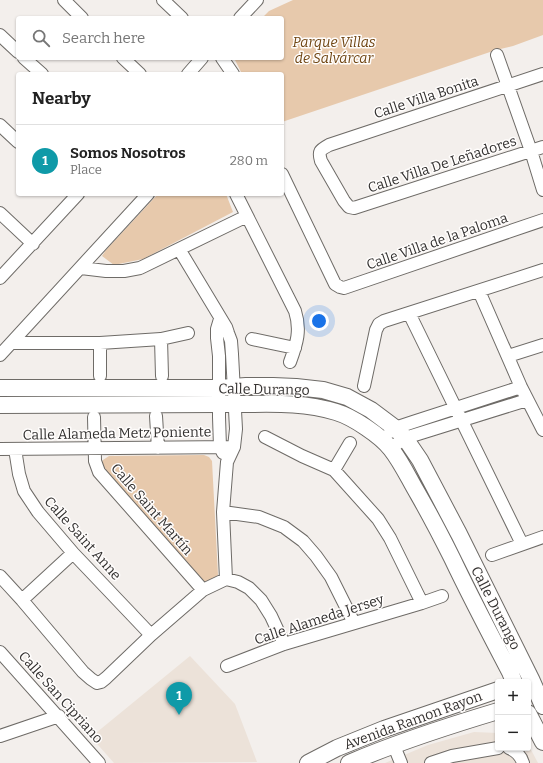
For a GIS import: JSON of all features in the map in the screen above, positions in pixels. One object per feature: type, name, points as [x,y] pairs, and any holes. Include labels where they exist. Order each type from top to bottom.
[{"type":"main road","name":"Calle Durango","points":[[0,388],[296,387],[323,390],[347,397],[371,410],[400,433],[420,460],[532,679],[538,700]]},
{"type":"main road","name":"Calle Durango","points":[[0,406],[275,403],[311,406],[338,413],[360,424],[386,444],[404,468],[428,511],[472,601],[513,679]]},
{"type":"main road","name":"Avenida Ramon Rayon","points":[[308,763],[337,748],[384,729],[495,691]]},
{"type":"main road","name":"Avenida Ramon Rayon","points":[[349,763],[451,725],[495,712]]},
{"type":"main road","points":[[529,715],[543,742]]},
{"type":"street","points":[[64,0],[80,16]]},
{"type":"street","points":[[163,0],[180,16]]},
{"type":"street","points":[[242,16],[257,0]]},
{"type":"street","points":[[0,35],[16,50]]},
{"type":"street","points":[[497,55],[509,86],[543,190]]},
{"type":"street","points":[[26,60],[40,72]]},
{"type":"street","points":[[125,60],[138,72]]},
{"type":"street","points":[[190,72],[200,60]]},
{"type":"street","points":[[223,60],[232,72]]},
{"type":"street","name":"Calle Villa Bonita","points":[[349,207],[321,161],[320,152],[322,148],[329,144],[543,74]]},
{"type":"street","points":[[0,125],[16,140]]},
{"type":"street","name":"Calle Villa De Leñadores","points":[[349,207],[358,207],[543,147]]},
{"type":"street","name":"Calle Villa de la Paloma","points":[[284,178],[335,284],[340,287],[347,288],[543,220]]},
{"type":"street","points":[[0,278],[33,244],[75,196]]},
{"type":"street","points":[[0,355],[146,196]]},
{"type":"street","points":[[237,196],[295,311],[298,321],[298,330],[295,348],[290,362]]},
{"type":"street","points":[[0,213],[33,244]]},
{"type":"street","points":[[81,268],[106,271],[124,271],[140,268],[247,216]]},
{"type":"street","points":[[179,249],[228,333],[231,341],[232,354],[226,387],[218,404],[220,447],[227,462]]},
{"type":"street","points":[[0,265],[14,264]]},
{"type":"street","points":[[364,386],[376,330],[379,324],[384,321],[543,270]]},
{"type":"street","points":[[479,291],[527,400],[543,429]]},
{"type":"street","points":[[409,313],[454,408],[522,544]]},
{"type":"street","points":[[220,319],[217,329],[219,356],[226,387],[235,404],[236,429],[234,447],[227,462],[223,512],[226,579]]},
{"type":"street","points":[[12,343],[100,343],[161,339],[188,333]]},
{"type":"street","points":[[161,339],[162,376]]},
{"type":"street","points":[[252,339],[295,348]]},
{"type":"street","points":[[100,343],[100,376]]},
{"type":"street","points":[[508,356],[543,345]]},
{"type":"street","points":[[219,356],[232,354]]},
{"type":"street","points":[[386,444],[400,433],[454,408],[521,387]]},
{"type":"street","points":[[400,433],[461,420],[527,400]]},
{"type":"street","points":[[156,416],[158,448]]},
{"type":"street","name":"Calle Saint Martín","points":[[94,417],[95,461],[99,472],[202,590]]},
{"type":"street","points":[[265,437],[334,470],[378,519],[390,538],[422,603]]},
{"type":"street","points":[[334,470],[350,443]]},
{"type":"street","name":"Calle Alameda Metz Poniente","points":[[0,449],[234,447]]},
{"type":"street","name":"Calle Saint Anne","points":[[15,449],[19,474],[24,491],[38,512],[73,553],[151,635]]},
{"type":"street","points":[[223,512],[259,517],[284,527],[303,541],[331,576],[354,623]]},
{"type":"street","points":[[492,555],[543,538]]},
{"type":"street","points":[[22,600],[73,553]]},
{"type":"street","points":[[0,576],[83,672],[97,683],[106,678],[151,635],[202,590],[226,579],[238,582],[249,588],[261,600],[271,616],[284,644]]},
{"type":"street","name":"Calle Alameda Jersey","points":[[227,666],[284,644],[442,596]]},
{"type":"street","name":"Calle San Cipriano","points":[[0,652],[4,663],[59,716],[100,763]]},
{"type":"street","points":[[0,736],[59,716]]},
{"type":"street","points":[[394,746],[401,763]]},
{"type":"street","points":[[431,763],[452,756],[495,749]]},
{"type":"street","points":[[515,751],[522,758],[523,763]]},
{"type":"shaded area","points":[[190,656],[235,704],[257,762],[114,763],[91,737]]},
{"type":"shaded area","points":[[474,732],[495,733],[495,751],[531,751],[531,750],[538,763],[385,763],[428,745]]},
{"type":"green space","name":"Parque Villas de Salvárcar","points":[[293,0],[543,0],[543,35],[284,121],[284,72],[241,72],[235,60],[284,60],[284,16],[264,16],[269,11]]},
{"type":"green space","points":[[156,196],[227,196],[233,212],[143,259],[114,265],[102,256]]},
{"type":"green space","points":[[204,455],[209,457],[212,461],[218,575],[207,581],[202,581],[99,468],[103,460],[109,456]]},
{"type":"place","name":"Somos Nosotros","points":[[179,715]]}]
